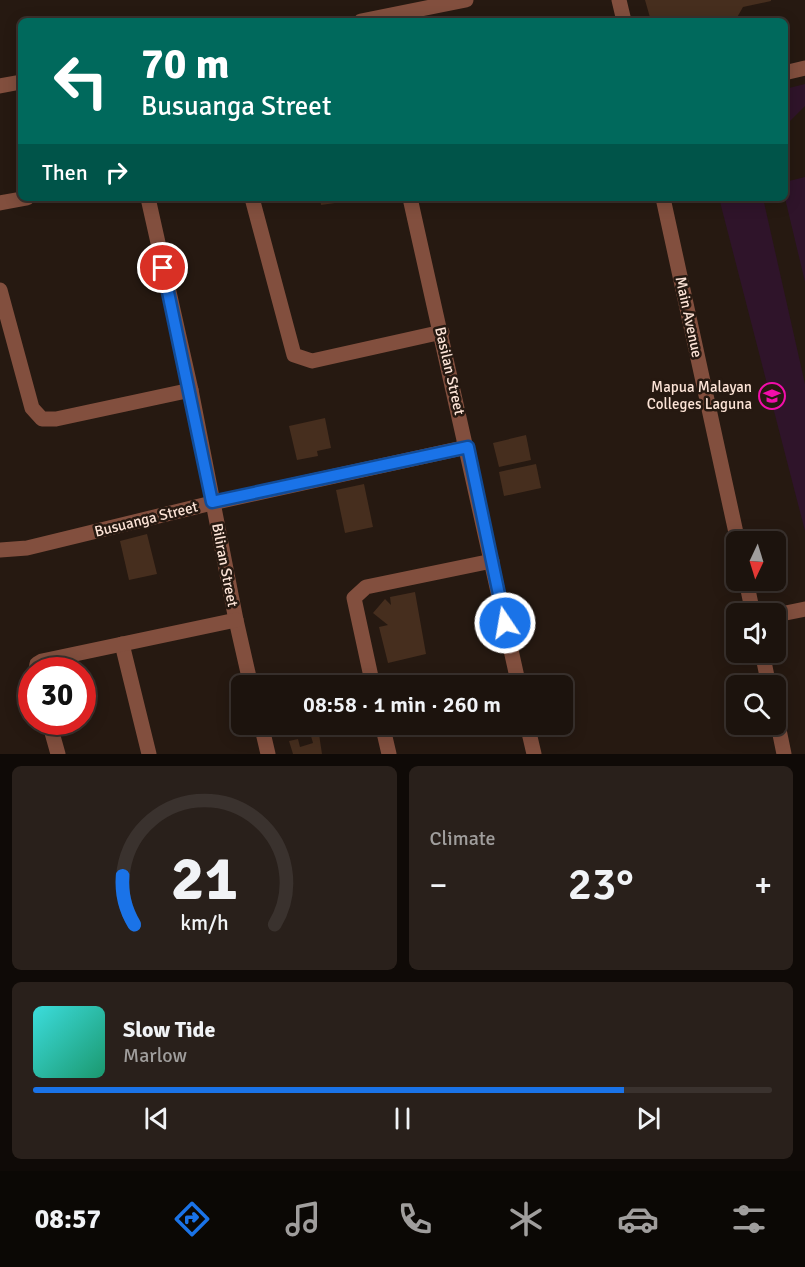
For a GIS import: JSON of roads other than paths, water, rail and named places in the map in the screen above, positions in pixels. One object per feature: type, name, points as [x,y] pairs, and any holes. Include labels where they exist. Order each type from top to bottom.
[{"type":"street","points":[[378,18],[436,3],[466,0]]},
{"type":"street","points":[[619,0],[623,18]]},
{"type":"street","points":[[436,3],[440,18]]},
{"type":"street","points":[[788,72],[805,68]]},
{"type":"street","points":[[0,86],[18,83]]},
{"type":"street","points":[[0,203],[18,200]]},
{"type":"street","name":"Biliran Street","points":[[149,201],[191,390],[248,675]]},
{"type":"street","points":[[253,201],[294,356],[312,361],[442,333]]},
{"type":"street","name":"Basilan Street","points":[[411,201],[468,447],[517,675]]},
{"type":"street","name":"Main Avenue","points":[[664,201],[736,531]]},
{"type":"street","points":[[0,290],[32,408],[42,419],[56,419],[191,390]]},
{"type":"street","name":"Busuanga Street","points":[[0,550],[27,548],[212,502],[468,447]]},
{"type":"street","points":[[372,675],[354,598],[359,591],[366,587],[492,561]]},
{"type":"street","points":[[786,613],[805,609]]},
{"type":"street","points":[[61,657],[236,620]]},
{"type":"street","points":[[122,644],[149,754]]},
{"type":"street","points":[[53,735],[58,754]]},
{"type":"street","points":[[264,735],[268,754]]},
{"type":"street","points":[[385,735],[389,754]]},
{"type":"street","points":[[530,735],[534,754]]},
{"type":"street","points":[[780,735],[784,754]]},
{"type":"place","name":"Mapua Malayan Colleges Laguna","points":[[772,396]]}]
